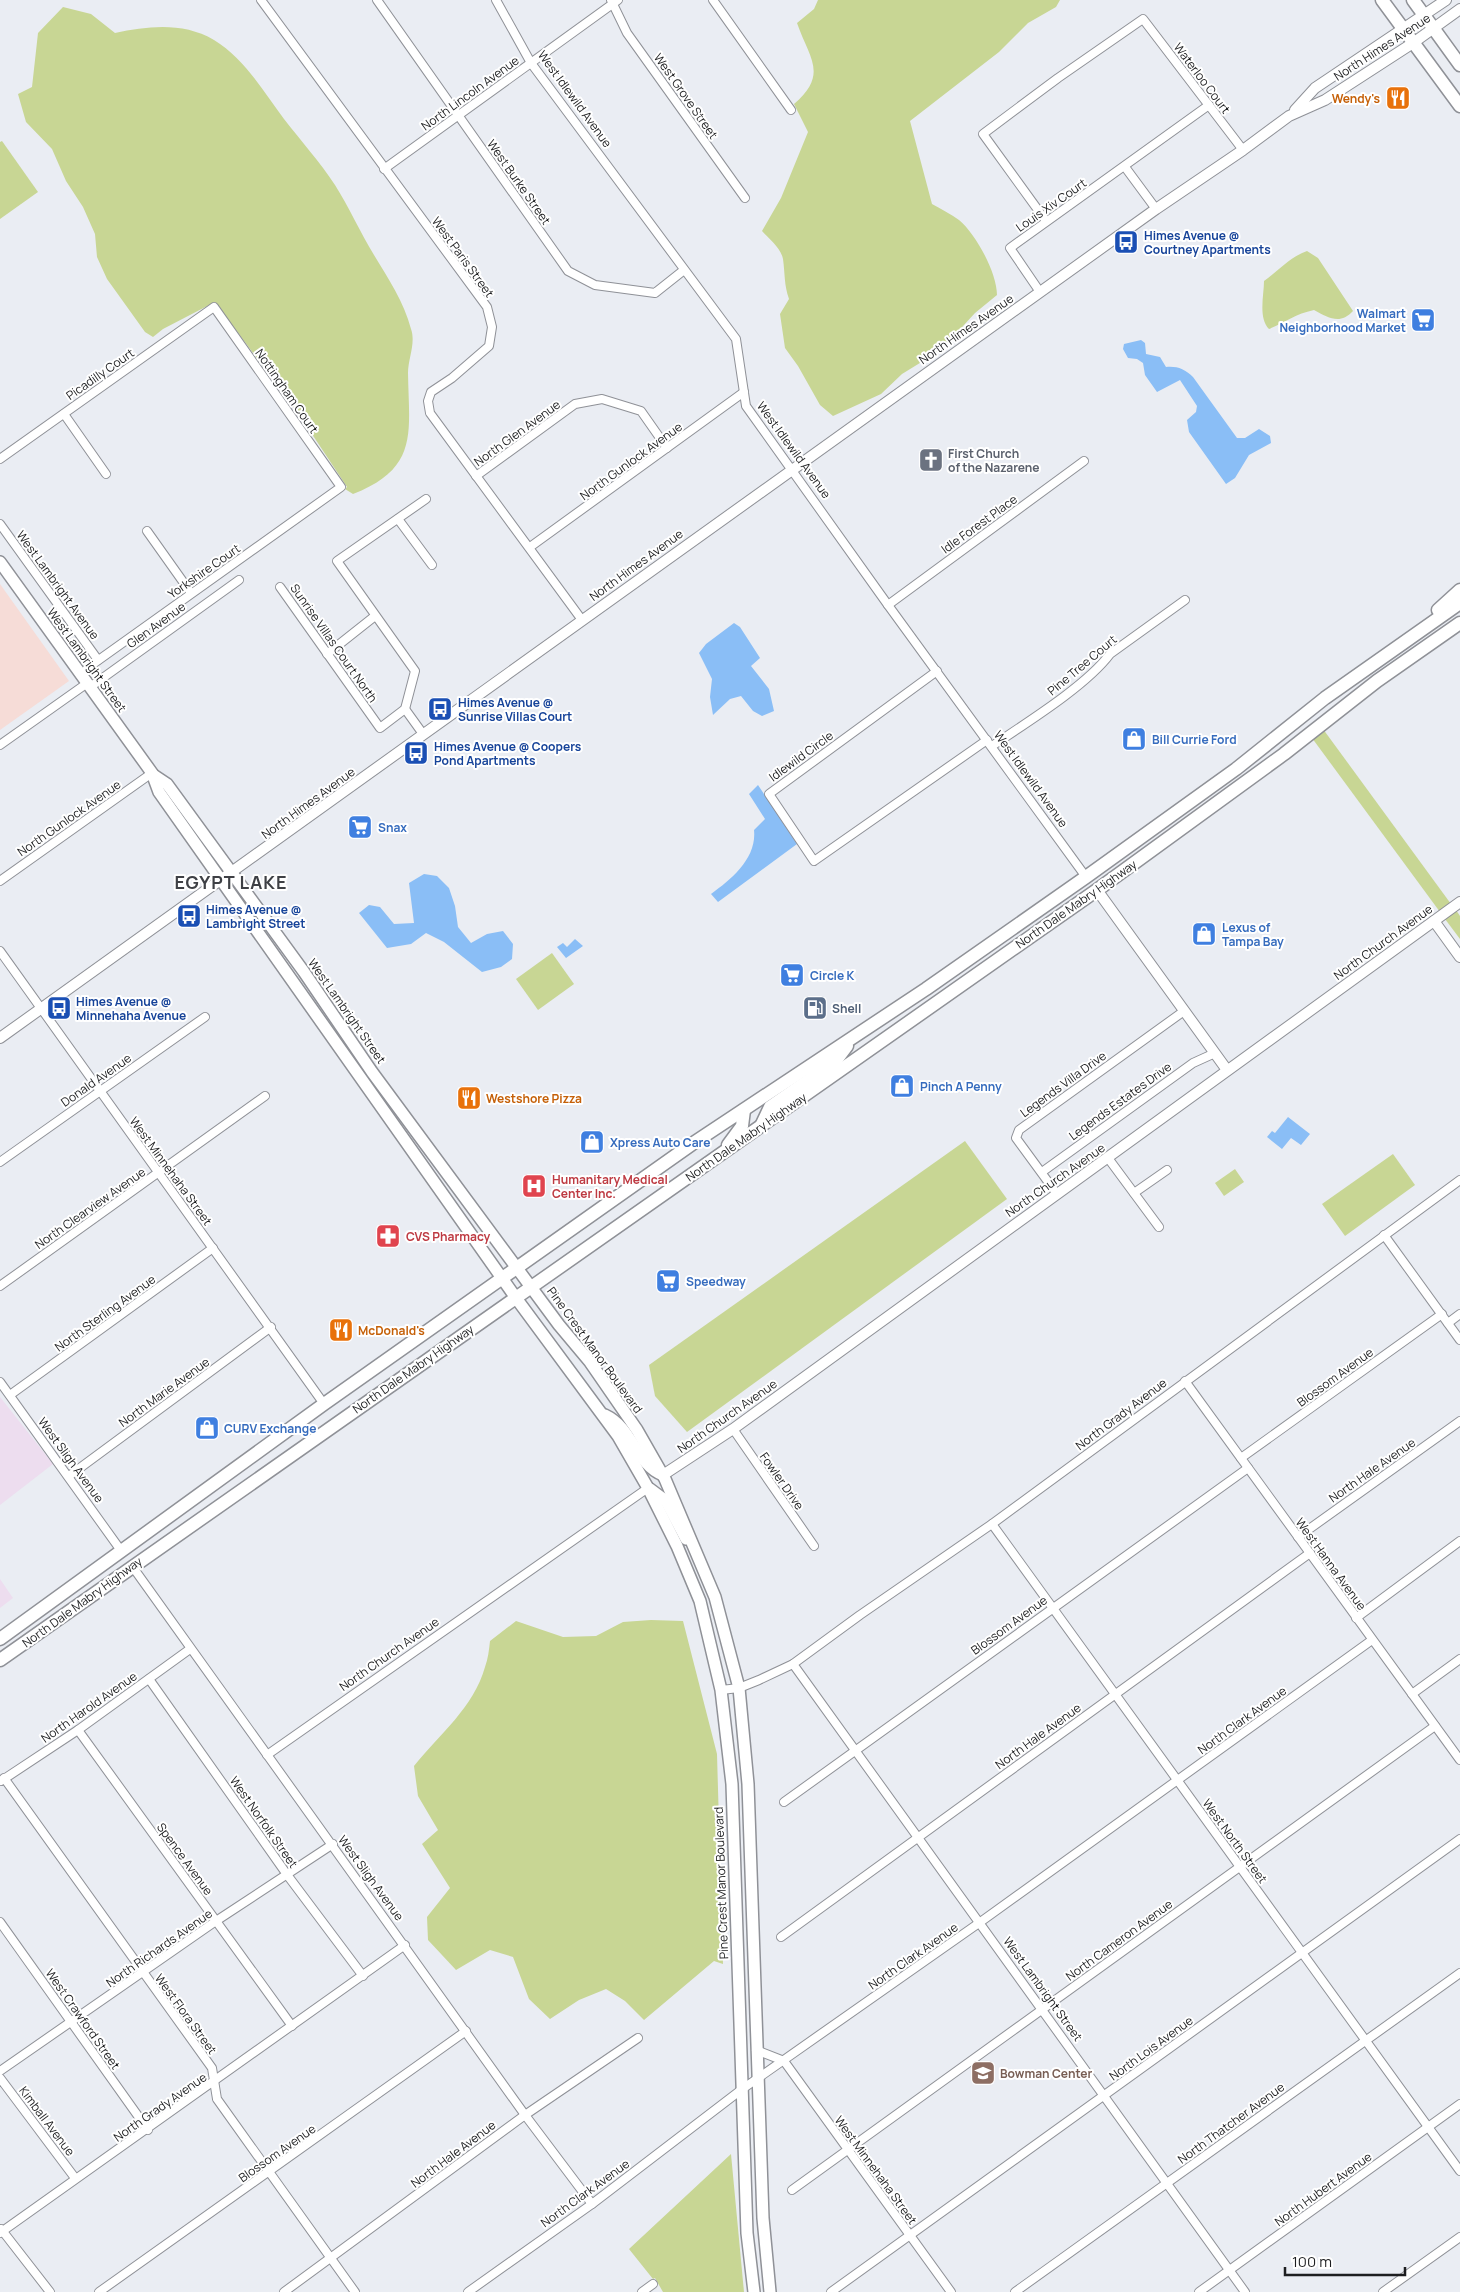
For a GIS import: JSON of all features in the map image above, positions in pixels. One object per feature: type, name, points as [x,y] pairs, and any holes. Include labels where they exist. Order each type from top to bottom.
[{"type":"main road","points":[[1382,0],[1460,106]]},
{"type":"main road","points":[[1413,0],[1460,65]]},
{"type":"main road","name":"West Lambright Street","points":[[0,562],[152,773],[167,784],[372,1072],[517,1268]]},
{"type":"main road","points":[[1399,646],[1460,590]]},
{"type":"main road","name":"North Dale Mabry Highway","points":[[0,1639],[324,1404],[692,1144],[926,989],[1086,877],[1236,769],[1323,700],[1460,603]]},
{"type":"main road","name":"North Dale Mabry Highway","points":[[0,1660],[1097,890],[1284,754],[1347,703],[1460,622]]},
{"type":"main road","points":[[1438,638],[1460,627]]},
{"type":"main road","points":[[1284,754],[1285,745],[1305,724],[1323,700]]},
{"type":"main road","points":[[1172,836],[1188,817],[1231,783],[1236,777],[1236,769]]},
{"type":"main road","name":"West Lambright Street","points":[[152,773],[158,792],[502,1279]]},
{"type":"main road","points":[[1097,890],[1102,878],[1144,845],[1161,822]]},
{"type":"main road","points":[[1061,915],[1082,891],[1086,877]]},
{"type":"main road","points":[[972,977],[977,962],[990,944]]},
{"type":"main road","points":[[907,1023],[921,1005],[926,989]]},
{"type":"main road","points":[[762,1126],[770,1107],[835,1062],[855,1036]]},
{"type":"main road","points":[[720,1156],[742,1126],[744,1110]]},
{"type":"main road","name":"Pine Crest Manor Boulevard","points":[[517,1268],[590,1362],[637,1430],[663,1475],[715,1597],[739,1688],[748,1784],[757,2080],[763,2218],[770,2292]]},
{"type":"main road","name":"Pine Crest Manor Boulevard","points":[[502,1279],[602,1413],[648,1488],[677,1546],[700,1601],[721,1690],[732,1784],[747,2233],[754,2292]]},
{"type":"main road","name":"Pine Crest Manor Boulevard","points":[[602,1413],[621,1425],[650,1469],[663,1475]]},
{"type":"main road","points":[[132,1566],[135,1555],[146,1545],[241,1476],[250,1459]]},
{"type":"main road","name":"Pine Crest Manor Boulevard","points":[[648,1488],[666,1501],[676,1525],[700,1559]]},
{"type":"main road","points":[[16,1649],[37,1625],[109,1573],[118,1563],[122,1552]]},
{"type":"main road","points":[[0,1650],[6,1646],[16,1628]]},
{"type":"street","name":"West Paris Street","points":[[261,0],[487,307],[492,327],[489,346],[452,378],[431,392],[428,401],[430,413],[582,620]]},
{"type":"street","name":"West Burke Street","points":[[377,0],[568,271],[595,286],[655,293],[684,270]]},
{"type":"street","name":"West Idlewild Avenue","points":[[496,0],[531,63],[736,340],[746,406],[1086,877]]},
{"type":"street","points":[[712,0],[791,110]]},
{"type":"street","name":"North Himes Avenue","points":[[0,1038],[221,881],[792,468],[1156,209],[1243,150],[1289,116],[1315,88],[1446,0]]},
{"type":"street","name":"North Lincoln Avenue","points":[[384,169],[614,1]]},
{"type":"street","name":"West Grove Street","points":[[614,1],[627,33],[745,198]]},
{"type":"street","name":"North Himes Avenue","points":[[1289,116],[1325,100],[1434,29],[1460,9]]},
{"type":"street","name":"Waterloo Court","points":[[1046,221],[983,134],[1058,78],[1144,20],[1243,150]]},
{"type":"street","name":"Louis Xiv Court","points":[[1040,292],[1010,248],[1209,105]]},
{"type":"street","points":[[1125,167],[1156,209]]},
{"type":"street","name":"Picadilly Court","points":[[0,459],[214,307]]},
{"type":"street","name":"Nottingham Court","points":[[214,307],[341,487]]},
{"type":"street","name":"North Gunlock Avenue","points":[[530,547],[744,392]]},
{"type":"street","name":"North Glen Avenue","points":[[476,476],[575,404],[602,399],[641,410],[667,448]]},
{"type":"street","points":[[64,414],[106,474]]},
{"type":"street","name":"Idle Forest Place","points":[[888,605],[1084,461]]},
{"type":"street","name":"Yorkshire Court","points":[[83,679],[98,660],[341,487]]},
{"type":"street","points":[[424,734],[405,709],[415,671],[337,561],[426,499]]},
{"type":"street","points":[[398,519],[432,565]]},
{"type":"street","name":"West Lambright Avenue","points":[[0,524],[98,660]]},
{"type":"street","points":[[147,531],[191,593]]},
{"type":"street","name":"Glen Avenue","points":[[83,679],[93,684],[239,580]]},
{"type":"street","name":"Sunrise Villas Court North","points":[[280,586],[380,728],[405,709]]},
{"type":"street","name":"Pine Tree Court","points":[[989,743],[1077,686],[1102,665],[1110,654],[1185,600]]},
{"type":"street","points":[[327,654],[375,616]]},
{"type":"street","name":"Idlewild Circle","points":[[937,671],[769,794],[814,861],[989,743]]},
{"type":"street","points":[[0,745],[83,679]]},
{"type":"street","name":"North Gunlock Avenue","points":[[0,881],[152,773]]},
{"type":"street","points":[[1097,890],[1227,1070]]},
{"type":"street","name":"North Church Avenue","points":[[663,1475],[733,1429],[1460,902]]},
{"type":"street","points":[[1434,921],[1460,957]]},
{"type":"street","name":"West Minnehaha Street","points":[[0,951],[271,1327],[324,1404]]},
{"type":"street","name":"Legends Villa Drive","points":[[1057,1194],[1016,1135],[1019,1130],[1184,1010]]},
{"type":"street","name":"Donald Avenue","points":[[0,1162],[205,1017]]},
{"type":"street","name":"Legends Estates Drive","points":[[1042,1172],[1192,1063],[1215,1053]]},
{"type":"street","name":"North Clearview Avenue","points":[[0,1286],[265,1096]]},
{"type":"street","points":[[1108,1158],[1159,1227]]},
{"type":"street","points":[[1134,1193],[1167,1170]]},
{"type":"street","name":"North Grady Avenue","points":[[721,1690],[739,1688],[793,1664],[992,1524],[1460,1180]]},
{"type":"street","points":[[1384,1235],[1460,1340]]},
{"type":"street","name":"North Sterling Avenue","points":[[10,1395],[213,1248]]},
{"type":"street","name":"Blossom Avenue","points":[[1241,1458],[1442,1314]]},
{"type":"street","points":[[1448,1323],[1460,1314]]},
{"type":"street","name":"North Marie Avenue","points":[[69,1476],[271,1327]]},
{"type":"street","name":"West Hanna Avenue","points":[[1185,1381],[1460,1760]]},
{"type":"street","name":"West Sligh Avenue","points":[[0,1382],[122,1552]]},
{"type":"street","name":"North Hale Avenue","points":[[1298,1537],[1460,1421]]},
{"type":"street","name":"Fowler Drive","points":[[733,1429],[814,1546]]},
{"type":"street","name":"Blossom Avenue","points":[[784,1802],[1248,1468]]},
{"type":"street","name":"North Church Avenue","points":[[267,1755],[648,1488]]},
{"type":"street","name":"West North Street","points":[[992,1524],[1460,2171]]},
{"type":"street","points":[[1356,1618],[1460,1541]]},
{"type":"street","name":"North Hale Avenue","points":[[780,1937],[1310,1553]]},
{"type":"street","name":"West Sligh Avenue","points":[[132,1566],[525,2114],[592,2204]]},
{"type":"street","name":"North Clark Avenue","points":[[468,2292],[592,2204],[741,2090],[979,1923],[1372,1640]]},
{"type":"street","name":"North Harold Avenue","points":[[2,1780],[78,1730],[190,1649]]},
{"type":"street","points":[[1412,1694],[1460,1659]]},
{"type":"street","name":"West Lambright Street","points":[[793,1664],[1245,2292]]},
{"type":"street","name":"West Norfolk Street","points":[[149,1679],[288,1876],[363,1976]]},
{"type":"street","name":"North Cameron Avenue","points":[[792,2190],[1435,1726]]},
{"type":"street","name":"Spence Avenue","points":[[78,1730],[292,2026]]},
{"type":"street","name":"West Flora Street","points":[[2,1780],[212,2068],[216,2099],[270,2171],[355,2292]]},
{"type":"street","name":"North Lois Avenue","points":[[831,2292],[1460,1839]]},
{"type":"street","name":"North Richards Avenue","points":[[0,2071],[216,1921],[288,1876],[333,1844]]},
{"type":"street","name":"West Crawford Street","points":[[0,1922],[148,2130]]},
{"type":"street","name":"North Grady Avenue","points":[[1,2230],[148,2130],[405,1945]]},
{"type":"street","name":"North Thatcher Avenue","points":[[1015,2292],[1460,1973]]},
{"type":"street","name":"Blossom Avenue","points":[[99,2292],[466,2031]]},
{"type":"street","name":"North Hale Avenue","points":[[284,2292],[332,2259],[525,2114],[638,2038]]},
{"type":"street","points":[[756,2050],[784,2061]]},
{"type":"street","name":"West Minnehaha Street","points":[[784,2061],[951,2292]]},
{"type":"street","name":"Kimball Avenue","points":[[0,2078],[75,2178]]},
{"type":"street","name":"North Hubert Avenue","points":[[1199,2292],[1460,2104]]},
{"type":"street","points":[[1,2230],[50,2292]]},
{"type":"street","points":[[1383,2292],[1460,2237]]},
{"type":"street","points":[[642,2292],[653,2284]]},
{"type":"shaded area","points":[[0,584],[69,681],[0,730]]},
{"type":"shaded area","points":[[0,1397],[53,1464],[0,1505]]},
{"type":"shaded area","points":[[0,1579],[13,1598],[0,1608]]},
{"type":"green space","points":[[818,0],[1060,0],[1056,7],[1028,23],[999,52],[910,121],[932,204],[966,226],[989,265],[997,295],[975,313],[941,350],[902,374],[881,394],[833,416],[820,405],[798,366],[785,348],[780,314],[789,299],[785,284],[783,259],[777,247],[762,231],[781,198],[808,132],[794,104],[811,84],[813,65],[797,23],[814,9]]},
{"type":"green space","points":[[63,7],[91,14],[115,33],[153,27],[178,28],[202,34],[225,47],[253,76],[335,185],[395,290],[408,319],[412,334],[408,373],[409,414],[406,446],[400,460],[390,473],[374,484],[353,494],[345,489],[347,487],[300,416],[215,302],[163,329],[153,337],[145,332],[107,279],[97,257],[95,234],[83,207],[66,181],[52,149],[26,122],[18,94],[32,87],[38,33]]},
{"type":"green space","points":[[2,141],[38,192],[0,219],[0,142]]},
{"type":"green space","points":[[1307,251],[1318,258],[1353,311],[1344,318],[1334,319],[1314,310],[1269,329],[1264,319],[1262,306],[1264,281],[1290,260]]},
{"type":"green space","points":[[1323,729],[1451,904],[1440,912],[1312,738]]},
{"type":"green space","points":[[1456,910],[1460,916],[1460,939],[1445,919]]},
{"type":"green space","points":[[552,953],[574,984],[538,1010],[516,979]]},
{"type":"green space","points":[[965,1141],[1007,1199],[687,1432],[655,1396],[649,1365]]},
{"type":"green space","points":[[1393,1154],[1415,1185],[1345,1236],[1322,1204]]},
{"type":"green space","points":[[1235,1169],[1244,1182],[1224,1196],[1215,1183]]},
{"type":"green space","points":[[651,1620],[683,1621],[717,1754],[723,1964],[714,1961],[644,2020],[625,2001],[606,1989],[579,2000],[550,2019],[529,1999],[513,1957],[490,1950],[456,1970],[428,1940],[427,1917],[450,1888],[422,1844],[438,1830],[418,1796],[414,1766],[455,1720],[473,1695],[486,1664],[490,1641],[516,1621],[563,1637],[596,1636],[623,1622]]},
{"type":"green space","points":[[731,2154],[744,2292],[663,2292],[655,2278],[653,2279],[629,2249]]},
{"type":"water","points":[[1141,340],[1145,343],[1146,354],[1160,357],[1166,367],[1181,369],[1193,377],[1237,438],[1245,438],[1259,429],[1270,436],[1271,443],[1249,455],[1235,478],[1226,484],[1189,432],[1187,420],[1196,412],[1197,406],[1180,380],[1157,392],[1145,375],[1143,363],[1137,359],[1128,358],[1123,349],[1124,344]]},
{"type":"water","points":[[734,623],[740,627],[760,658],[751,666],[769,689],[774,711],[762,716],[753,711],[741,696],[730,699],[713,715],[710,697],[712,679],[699,653],[706,644]]},
{"type":"water","points":[[758,785],[797,844],[718,902],[711,894],[742,867],[752,850],[754,830],[765,819],[749,794]]},
{"type":"water","points":[[424,874],[437,876],[449,888],[455,906],[458,927],[471,943],[487,934],[503,931],[513,944],[512,959],[501,967],[482,972],[444,942],[426,933],[411,944],[387,948],[359,913],[369,905],[380,907],[394,924],[414,923],[409,883]]},
{"type":"water","points":[[575,939],[583,946],[566,958],[557,947],[563,943],[567,947]]},
{"type":"water","points":[[1288,1117],[1310,1134],[1301,1145],[1291,1138],[1282,1149],[1267,1137],[1272,1131],[1275,1133]]},
{"type":"place","name":"Wendy's","points":[[1398,98]]},
{"type":"place","name":"Himes Avenue @ Courtney Apartments","points":[[1126,242]]},
{"type":"place","name":"Walmart Neighborhood Market","points":[[1423,320]]},
{"type":"place","name":"First Church of the Nazarene","points":[[931,460]]},
{"type":"place","name":"Himes Avenue @ Sunrise Villas Court","points":[[440,709]]},
{"type":"place","name":"Bill Currie Ford","points":[[1134,739]]},
{"type":"place","name":"Himes Avenue @ Coopers Pond Apartments","points":[[416,753]]},
{"type":"place","name":"Snax","points":[[360,827]]},
{"type":"place","name":"Himes Avenue @ Lambright Street","points":[[189,916]]},
{"type":"place","name":"Lexus of Tampa Bay","points":[[1204,934]]},
{"type":"place","name":"Circle K","points":[[792,975]]},
{"type":"place","name":"Himes Avenue @ Minnehaha Avenue","points":[[59,1008]]},
{"type":"place","name":"Shell","points":[[815,1008]]},
{"type":"place","name":"Pinch A Penny","points":[[902,1086]]},
{"type":"place","name":"Westshore Pizza","points":[[469,1098]]},
{"type":"place","name":"Xpress Auto Care","points":[[592,1142]]},
{"type":"place","name":"Humanitary Medical Center Inc.","points":[[534,1186]]},
{"type":"place","name":"CVS Pharmacy","points":[[388,1236]]},
{"type":"place","name":"Speedway","points":[[668,1281]]},
{"type":"place","name":"McDonald's","points":[[341,1330]]},
{"type":"place","name":"CURV Exchange","points":[[207,1428]]},
{"type":"place","name":"Bowman Center","points":[[983,2073]]},
{"type":"district","name":"EGYPT LAKE","points":[[231,882]]}]
